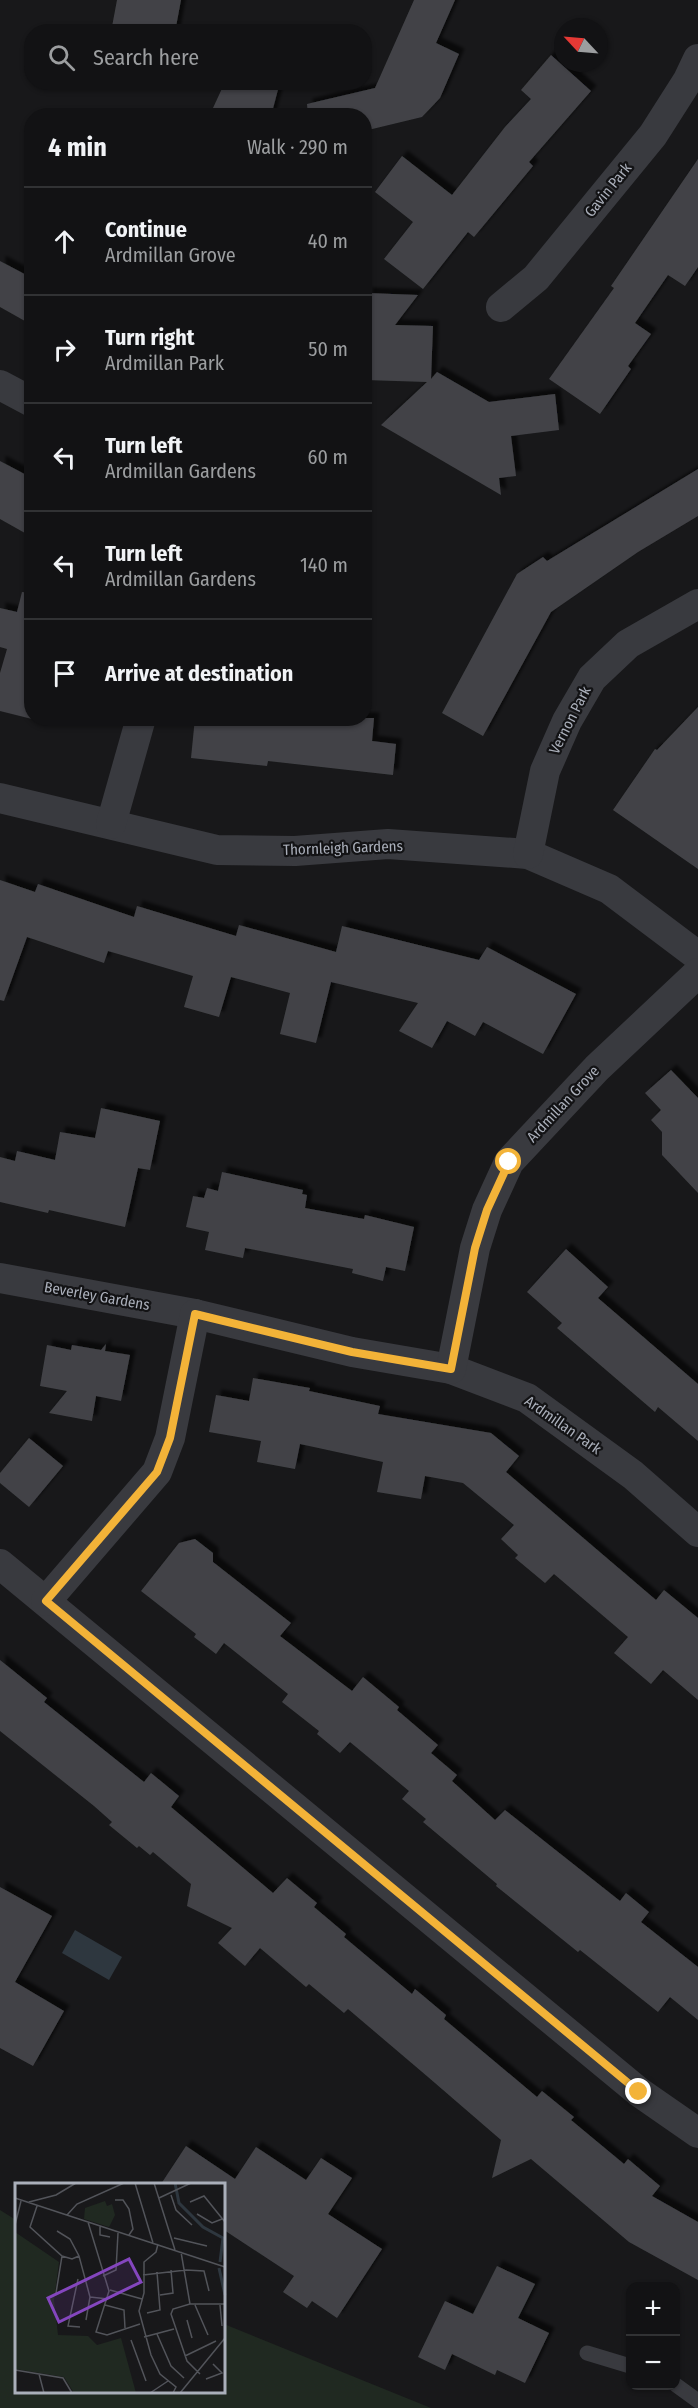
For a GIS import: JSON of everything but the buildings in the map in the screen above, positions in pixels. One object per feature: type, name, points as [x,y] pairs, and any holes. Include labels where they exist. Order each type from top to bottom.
[{"type":"street","name":"Gavin Park","points":[[501,307],[536,278],[653,135],[688,80],[698,59]]},
{"type":"street","points":[[0,385],[24,398]]},
{"type":"street","name":"Vernon Park","points":[[528,854],[545,771],[567,721],[592,678],[628,644],[698,604]]},
{"type":"street","points":[[111,824],[139,726]]},
{"type":"street","name":"Thornleigh Gardens","points":[[0,798],[217,850],[295,851],[388,844],[528,854],[609,889],[698,956]]},
{"type":"street","name":"Ardmillan Grove","points":[[451,1369],[475,1248],[487,1210],[509,1162],[597,1068],[698,973]]},
{"type":"street","name":"Beverley Gardens","points":[[0,1278],[195,1314]]},
{"type":"street","points":[[46,1601],[157,1472],[170,1438],[195,1314]]},
{"type":"street","name":"Ardmillan Park","points":[[195,1314],[352,1352],[451,1369],[527,1398],[633,1475],[698,1532]]},
{"type":"street","points":[[0,1564],[639,2092],[698,2133]]},
{"type":"lane","points":[[587,2353],[626,2365]]},
{"type":"lane","points":[[680,2388],[698,2400]]},
{"type":"shaded area","points":[[75,1930],[122,1957],[109,1980],[62,1953]]},
{"type":"shaded area","points":[[0,2210],[15,2219],[15,2393],[225,2393],[225,2324],[431,2408],[0,2408]]},
{"type":"route","points":[[509,1162],[487,1210],[475,1248],[451,1369],[352,1352],[195,1314],[170,1438],[157,1472],[46,1601],[639,2092]]}]
